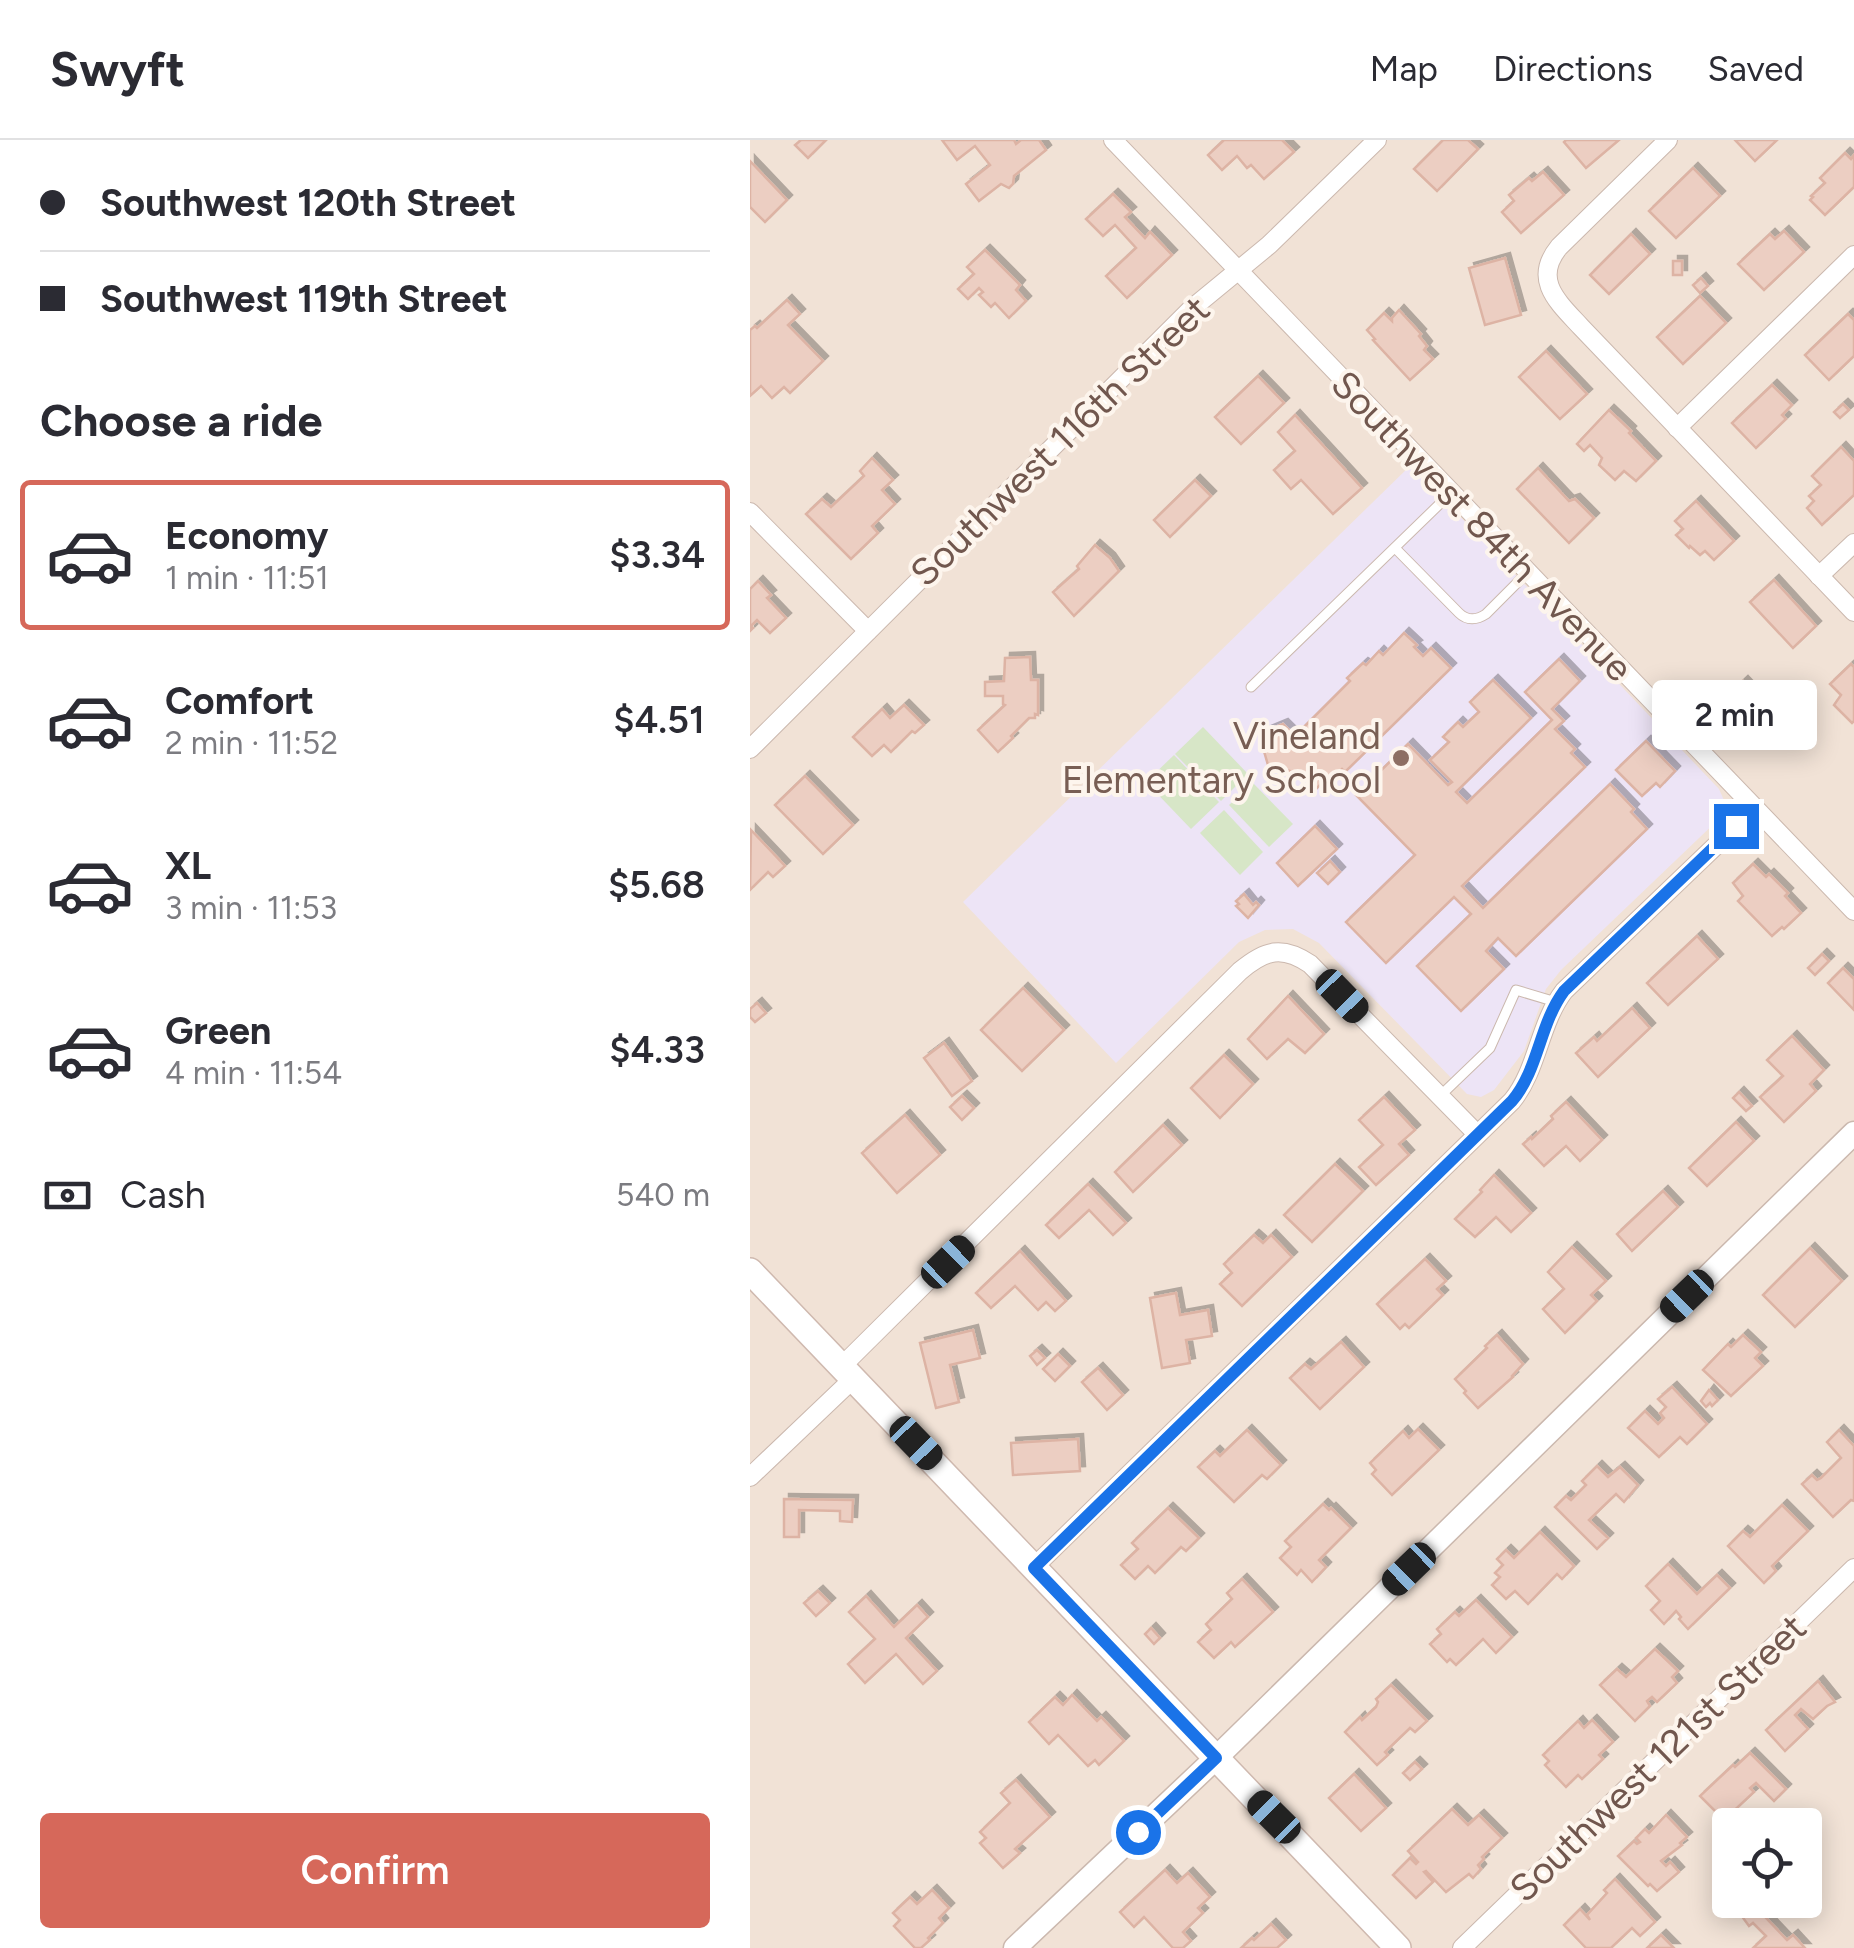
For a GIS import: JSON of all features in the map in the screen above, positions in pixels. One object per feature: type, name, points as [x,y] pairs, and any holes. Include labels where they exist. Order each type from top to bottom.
[{"type":"main road","points":[[750,1271],[1398,1948]]},
{"type":"street","name":"Southwest 84th Avenue","points":[[1113,140],[1854,911]]},
{"type":"street","name":"Southwest 116th Street","points":[[750,749],[1190,310],[1269,245],[1377,140]]},
{"type":"street","points":[[1668,140],[1559,246],[1549,262],[1549,287],[1563,308],[1854,612]]},
{"type":"street","points":[[1677,428],[1854,255]]},
{"type":"street","points":[[750,512],[868,631]]},
{"type":"street","points":[[1820,576],[1854,543]]},
{"type":"street","points":[[1034,1568],[1512,1101],[1522,1089],[1556,1002],[1754,809]]},
{"type":"street","points":[[750,1477],[848,1372],[1258,957],[1274,951],[1292,954],[1310,964],[1477,1134]]},
{"type":"street","points":[[1015,1948],[1216,1758],[1854,1132]]},
{"type":"street","name":"Southwest 121st Street","points":[[1462,1948],[1854,1568]]},
{"type":"lane","points":[[1251,687],[1451,494]]},
{"type":"lane","points":[[1395,548],[1459,614],[1469,619],[1486,614],[1527,573]]},
{"type":"lane","points":[[1440,1096],[1490,1048],[1516,990],[1556,1002]]},
{"type":"shaded area","points":[[750,140],[1854,140],[1854,1948],[750,1948]]},
{"type":"shaded area","name":"Vineland Elementary School","points":[[1411,465],[1719,789],[1726,805],[1721,817],[1561,970],[1546,989],[1524,1051],[1494,1090],[1481,1097],[1467,1094],[1319,943],[1293,929],[1265,930],[1239,942],[1116,1063],[963,902]]},
{"type":"green space","points":[[1203,727],[1248,774],[1221,801],[1175,754]]},
{"type":"green space","points":[[1174,755],[1219,802],[1191,829],[1146,782]]},
{"type":"green space","points":[[1253,783],[1293,824],[1269,847],[1229,805]]},
{"type":"green space","points":[[1224,810],[1263,852],[1240,875],[1200,833]]},
{"type":"building","points":[[801,140],[826,140],[808,158],[795,145]]},
{"type":"building","points":[[942,140],[1014,140],[1016,144],[1021,140],[1039,140],[1046,150],[1014,176],[1009,188],[1001,184],[979,201],[966,184],[990,165],[975,146],[957,160]]},
{"type":"building","points":[[1224,140],[1282,140],[1294,152],[1264,179],[1237,156],[1222,170],[1208,155]]},
{"type":"building","points":[[1443,140],[1468,140],[1478,149],[1437,191],[1414,169]]},
{"type":"building","points":[[1566,140],[1619,140],[1586,168]]},
{"type":"building","points":[[1735,140],[1777,140],[1755,161]]},
{"type":"building","points":[[1845,153],[1851,159],[1854,155],[1854,187],[1825,215],[1810,200],[1811,196],[1825,183],[1820,178]]},
{"type":"building","points":[[750,161],[787,200],[765,222],[750,207]]},
{"type":"building","points":[[1693,168],[1720,196],[1676,238],[1649,211]]},
{"type":"building","points":[[1543,172],[1564,195],[1521,233],[1502,212],[1514,201],[1509,195]]},
{"type":"building","points":[[1113,194],[1131,212],[1125,217],[1145,238],[1150,232],[1172,255],[1127,298],[1106,276],[1136,248],[1115,225],[1103,236],[1086,219]]},
{"type":"building","points":[[1784,231],[1804,252],[1764,290],[1738,264],[1770,234],[1775,239]]},
{"type":"building","points":[[1631,234],[1650,254],[1609,294],[1590,275]]},
{"type":"building","points":[[985,250],[1020,285],[1016,290],[1026,301],[1009,318],[995,303],[991,307],[979,295],[983,292],[979,288],[968,299],[958,289],[974,274],[967,267]]},
{"type":"building","points":[[1505,258],[1521,315],[1485,325],[1469,268]]},
{"type":"building","points":[[1673,261],[1682,261],[1682,275],[1673,275]]},
{"type":"building","points":[[1701,278],[1708,286],[1700,293],[1693,285]]},
{"type":"building","points":[[1700,296],[1726,323],[1683,364],[1657,337]]},
{"type":"building","points":[[787,300],[800,314],[788,325],[823,361],[790,393],[784,387],[772,398],[761,386],[750,396],[750,330]]},
{"type":"building","points":[[1399,310],[1421,334],[1427,346],[1424,350],[1433,359],[1410,380],[1367,330],[1384,313],[1392,321]]},
{"type":"building","points":[[1848,314],[1854,320],[1854,356],[1829,380],[1805,355]]},
{"type":"building","points":[[1546,351],[1587,394],[1560,419],[1519,377]]},
{"type":"building","points":[[1258,376],[1284,403],[1241,444],[1215,417]]},
{"type":"building","points":[[1772,385],[1792,405],[1782,415],[1786,419],[1756,448],[1732,423]]},
{"type":"building","points":[[1843,404],[1849,410],[1840,418],[1834,412]]},
{"type":"building","points":[[1609,410],[1656,461],[1636,481],[1624,471],[1615,480],[1599,465],[1602,458],[1590,445],[1584,451],[1577,444]]},
{"type":"building","points":[[1295,415],[1362,488],[1333,514],[1301,480],[1291,489],[1274,470],[1295,451],[1278,432]]},
{"type":"building","points":[[1841,447],[1854,461],[1854,495],[1822,525],[1807,508],[1814,501],[1809,496],[1821,485],[1812,476]]},
{"type":"building","points":[[872,458],[893,480],[882,490],[895,504],[872,526],[878,533],[851,559],[806,514],[822,499],[831,507],[864,476],[860,471]]},
{"type":"building","points":[[1538,468],[1569,501],[1575,499],[1594,518],[1569,543],[1517,489]]},
{"type":"building","points":[[1195,480],[1211,496],[1170,537],[1154,520]]},
{"type":"building","points":[[1696,501],[1734,541],[1714,560],[1705,551],[1700,555],[1689,548],[1676,535],[1683,529],[1675,521]]},
{"type":"building","points":[[1095,545],[1119,571],[1074,616],[1053,592],[1079,569],[1077,566]]},
{"type":"building","points":[[1774,580],[1816,626],[1793,648],[1750,602]]},
{"type":"building","points":[[758,581],[771,595],[767,598],[786,618],[770,633],[757,620],[750,631],[750,589]]},
{"type":"building","points":[[1404,633],[1423,656],[1431,648],[1451,668],[1345,772],[1342,769],[1317,788],[1299,771],[1268,765],[1259,734],[1283,724],[1295,736],[1350,681],[1347,678],[1379,651],[1383,655]]},
{"type":"building","points":[[1030,657],[1031,680],[1038,680],[1038,715],[1029,718],[998,752],[978,730],[1005,705],[1003,696],[985,696],[985,682],[1004,681],[1005,658]]},
{"type":"building","points":[[1559,659],[1580,681],[1552,709],[1564,721],[1555,729],[1575,749],[1571,753],[1585,767],[1462,886],[1483,908],[1610,784],[1647,829],[1516,956],[1498,938],[1486,951],[1504,969],[1461,1011],[1417,966],[1471,914],[1454,897],[1386,963],[1346,922],[1415,855],[1356,795],[1408,744],[1448,785],[1452,782],[1430,760],[1449,742],[1443,737],[1458,722],[1463,727],[1479,712],[1470,702],[1493,680],[1531,718],[1456,792],[1467,803],[1552,720],[1525,692]]},
{"type":"building","points":[[1851,664],[1852,723],[1834,705],[1841,695],[1830,684]]},
{"type":"building","points":[[1743,681],[1783,723],[1760,745],[1720,703]]},
{"type":"building","points":[[904,705],[924,725],[891,752],[884,745],[872,756],[853,737],[882,709],[890,718]]},
{"type":"building","points":[[1646,741],[1675,771],[1660,787],[1656,783],[1642,796],[1616,770]]},
{"type":"building","points":[[805,776],[853,825],[823,854],[775,805]]},
{"type":"building","points":[[1315,826],[1337,849],[1298,886],[1277,863]]},
{"type":"building","points":[[751,830],[785,866],[773,877],[768,872],[750,890]]},
{"type":"building","points":[[1330,861],[1340,872],[1328,884],[1317,873]]},
{"type":"building","points":[[1753,864],[1788,893],[1785,896],[1801,913],[1772,936],[1738,901],[1743,896],[1733,883]]},
{"type":"building","points":[[1244,894],[1253,905],[1259,905],[1248,918],[1236,906]]},
{"type":"building","points":[[1697,936],[1718,959],[1668,1005],[1647,983]]},
{"type":"building","points":[[1822,954],[1829,961],[1815,975],[1808,968]]},
{"type":"building","points":[[1843,968],[1854,979],[1854,1010],[1828,983]]},
{"type":"building","points":[[1023,988],[1064,1030],[1022,1071],[981,1030]]},
{"type":"building","points":[[1288,996],[1324,1034],[1305,1053],[1288,1039],[1267,1059],[1248,1039]]},
{"type":"building","points":[[757,1003],[766,1013],[755,1022],[750,1009]]},
{"type":"building","points":[[1632,1008],[1650,1028],[1598,1077],[1576,1053],[1594,1037],[1597,1041]]},
{"type":"building","points":[[1792,1036],[1824,1070],[1810,1084],[1816,1091],[1784,1122],[1760,1097],[1783,1076],[1767,1060]]},
{"type":"building","points":[[944,1043],[972,1081],[952,1096],[924,1058]]},
{"type":"building","points":[[1224,1055],[1253,1084],[1220,1118],[1191,1088]]},
{"type":"building","points":[[1739,1092],[1752,1106],[1746,1111],[1733,1098]]},
{"type":"building","points":[[962,1096],[974,1108],[962,1120],[950,1107]]},
{"type":"building","points":[[1384,1097],[1415,1130],[1399,1144],[1409,1155],[1376,1185],[1359,1167],[1383,1145],[1359,1120]]},
{"type":"building","points":[[1566,1102],[1602,1140],[1580,1161],[1566,1146],[1544,1166],[1523,1144],[1553,1119],[1551,1116]]},
{"type":"building","points":[[905,1115],[940,1155],[897,1193],[862,1153]]},
{"type":"building","points":[[1736,1122],[1754,1141],[1707,1186],[1689,1168]]},
{"type":"building","points":[[1163,1125],[1182,1145],[1133,1192],[1115,1172]]},
{"type":"building","points":[[1335,1164],[1363,1191],[1312,1242],[1284,1215]]},
{"type":"building","points":[[1494,1175],[1531,1213],[1511,1232],[1496,1217],[1475,1237],[1455,1219]]},
{"type":"building","points":[[1088,1184],[1126,1223],[1113,1235],[1089,1210],[1059,1238],[1046,1225]]},
{"type":"building","points":[[1663,1191],[1678,1207],[1632,1251],[1617,1234]]},
{"type":"building","points":[[1254,1235],[1263,1243],[1271,1235],[1292,1257],[1242,1306],[1220,1284],[1232,1273],[1224,1264]]},
{"type":"building","points":[[1572,1247],[1606,1281],[1591,1295],[1597,1301],[1565,1333],[1543,1309],[1564,1289],[1548,1272]]},
{"type":"building","points":[[1810,1248],[1842,1281],[1795,1327],[1763,1295]]},
{"type":"building","points":[[1020,1251],[1066,1301],[1055,1311],[1046,1302],[1038,1310],[1015,1286],[991,1308],[976,1293]]},
{"type":"building","points":[[1425,1259],[1446,1281],[1437,1289],[1443,1295],[1409,1328],[1405,1324],[1400,1329],[1377,1304]]},
{"type":"building","points":[[1176,1293],[1180,1315],[1208,1310],[1212,1336],[1186,1340],[1190,1363],[1162,1368],[1150,1298]]},
{"type":"building","points":[[973,1330],[980,1358],[950,1365],[959,1402],[936,1408],[920,1343]]},
{"type":"building","points":[[1497,1335],[1523,1364],[1478,1408],[1455,1379]]},
{"type":"building","points":[[1743,1335],[1761,1352],[1755,1358],[1763,1366],[1731,1396],[1703,1370],[1728,1344],[1731,1347]]},
{"type":"building","points":[[1341,1342],[1364,1367],[1320,1409],[1290,1378],[1305,1364],[1311,1369]]},
{"type":"building","points":[[1037,1350],[1045,1358],[1037,1365],[1030,1356]]},
{"type":"building","points":[[1058,1354],[1070,1366],[1055,1381],[1043,1369]]},
{"type":"building","points":[[1098,1368],[1123,1395],[1107,1410],[1082,1382]]},
{"type":"building","points":[[1672,1387],[1707,1424],[1687,1444],[1680,1437],[1659,1457],[1628,1428],[1645,1411],[1658,1424],[1666,1407],[1658,1399]]},
{"type":"building","points":[[1709,1390],[1718,1400],[1706,1407],[1701,1401]]},
{"type":"building","points":[[1418,1429],[1439,1450],[1392,1495],[1372,1474],[1376,1470],[1370,1463],[1403,1431],[1409,1438]]},
{"type":"building","points":[[1247,1430],[1281,1465],[1267,1479],[1262,1475],[1234,1502],[1198,1467],[1215,1451],[1220,1456]]},
{"type":"building","points":[[1839,1430],[1854,1446],[1854,1501],[1833,1517],[1802,1484],[1812,1475],[1817,1480],[1821,1478],[1841,1458],[1827,1442]]},
{"type":"building","points":[[1078,1439],[1080,1471],[1013,1475],[1011,1443]]},
{"type":"building","points":[[1597,1466],[1608,1477],[1620,1467],[1638,1485],[1624,1502],[1616,1494],[1589,1520],[1608,1538],[1597,1549],[1555,1507],[1566,1496],[1571,1500]]},
{"type":"building","points":[[784,1499],[853,1500],[852,1522],[840,1521],[840,1511],[799,1510],[799,1537],[784,1537]]},
{"type":"building","points":[[1323,1504],[1351,1528],[1319,1560],[1326,1567],[1312,1582],[1301,1570],[1297,1575],[1280,1558],[1291,1547],[1285,1541]]},
{"type":"building","points":[[1782,1505],[1808,1531],[1772,1566],[1776,1571],[1764,1583],[1728,1546],[1743,1531],[1750,1537]]},
{"type":"building","points":[[1168,1508],[1199,1538],[1186,1551],[1181,1547],[1155,1573],[1148,1566],[1135,1579],[1121,1565],[1138,1549],[1132,1543]]},
{"type":"building","points":[[1540,1532],[1574,1566],[1562,1579],[1557,1574],[1528,1604],[1515,1591],[1506,1599],[1492,1585],[1500,1577],[1495,1573],[1503,1565],[1497,1559],[1506,1550],[1514,1558]]},
{"type":"building","points":[[1668,1564],[1697,1594],[1717,1575],[1730,1588],[1688,1629],[1676,1611],[1664,1624],[1651,1610],[1660,1601],[1646,1586]]},
{"type":"building","points":[[1242,1579],[1273,1612],[1235,1647],[1231,1642],[1214,1658],[1198,1642],[1211,1630],[1206,1624],[1232,1599],[1227,1593]]},
{"type":"building","points":[[818,1591],[830,1603],[816,1616],[804,1603]]},
{"type":"building","points":[[866,1596],[894,1627],[917,1605],[928,1617],[906,1638],[937,1671],[923,1684],[896,1654],[865,1683],[848,1664],[875,1639],[849,1612]]},
{"type":"building","points":[[1476,1600],[1512,1637],[1496,1653],[1483,1639],[1456,1665],[1450,1659],[1447,1662],[1430,1644],[1441,1634],[1437,1629]]},
{"type":"building","points":[[1151,1628],[1160,1638],[1154,1644],[1145,1634]]},
{"type":"building","points":[[1655,1649],[1678,1671],[1672,1677],[1677,1683],[1657,1702],[1652,1697],[1647,1701],[1650,1706],[1635,1721],[1600,1685],[1617,1669],[1626,1677]]},
{"type":"building","points":[[1818,1681],[1835,1702],[1813,1719],[1801,1709],[1795,1715],[1808,1729],[1785,1751],[1766,1730]]},
{"type":"building","points":[[1391,1685],[1427,1721],[1415,1732],[1410,1728],[1377,1765],[1345,1732],[1376,1707],[1376,1699]]},
{"type":"building","points":[[1072,1695],[1124,1741],[1099,1765],[1095,1760],[1088,1766],[1058,1735],[1049,1744],[1029,1722],[1055,1697],[1063,1705]]},
{"type":"building","points":[[1592,1720],[1613,1742],[1599,1755],[1603,1759],[1582,1779],[1578,1775],[1566,1787],[1545,1765],[1549,1761],[1543,1755],[1578,1721],[1584,1728]]},
{"type":"building","points":[[1750,1753],[1786,1789],[1774,1801],[1756,1783],[1750,1788],[1754,1792],[1737,1808],[1712,1808],[1700,1796]]},
{"type":"building","points":[[1415,1762],[1422,1769],[1410,1780],[1403,1773]]},
{"type":"building","points":[[1354,1774],[1386,1808],[1361,1831],[1329,1798]]},
{"type":"building","points":[[1016,1780],[1050,1817],[1015,1849],[1020,1853],[1003,1868],[980,1843],[986,1838],[980,1832],[1010,1803],[1001,1793]]},
{"type":"building","points":[[1452,1809],[1468,1825],[1479,1815],[1502,1838],[1482,1857],[1478,1865],[1481,1869],[1473,1878],[1469,1874],[1446,1892],[1424,1872],[1433,1882],[1416,1898],[1393,1875],[1410,1858],[1418,1862],[1408,1851]]},
{"type":"building","points":[[1666,1815],[1687,1837],[1661,1861],[1666,1866],[1670,1862],[1679,1872],[1657,1891],[1618,1856],[1634,1841],[1640,1842],[1636,1838],[1645,1829],[1649,1833]]},
{"type":"building","points":[[1165,1870],[1177,1883],[1188,1873],[1210,1897],[1198,1908],[1203,1913],[1183,1932],[1191,1941],[1183,1948],[1173,1948],[1144,1917],[1134,1927],[1120,1912]]},
{"type":"building","points":[[1615,1879],[1655,1922],[1640,1936],[1632,1928],[1611,1948],[1586,1948],[1564,1925],[1580,1909],[1590,1920],[1587,1915]]},
{"type":"building","points":[[932,1890],[949,1908],[939,1918],[943,1923],[930,1940],[915,1948],[894,1926],[900,1920],[893,1913],[910,1897],[917,1904]]},
{"type":"building","points":[[1743,1918],[1766,1918],[1787,1940],[1793,1935],[1805,1948],[1753,1948],[1766,1936],[1753,1923],[1749,1926]]},
{"type":"building","points":[[1271,1924],[1286,1940],[1277,1948],[1241,1948],[1254,1940]]},
{"type":"building","points":[[1661,1935],[1674,1948],[1647,1948]]},
{"type":"place","name":"Vineland Elementary School","points":[[1401,758]]},
{"type":"route","points":[[1138,1832],[1216,1758],[1034,1568],[1512,1101],[1530,1073],[1551,1011],[1564,991],[1736,826]]}]
